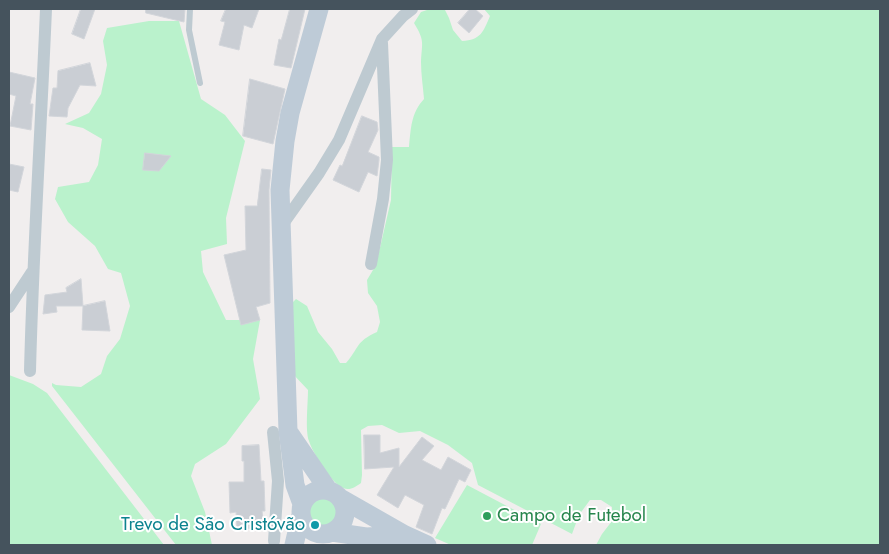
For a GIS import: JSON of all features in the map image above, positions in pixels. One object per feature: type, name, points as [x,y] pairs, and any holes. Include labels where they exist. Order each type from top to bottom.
[{"type":"main road","points":[[319,9],[290,113],[286,132],[280,190],[281,432],[286,483],[302,509],[303,522],[312,531],[327,537],[405,535]]},
{"type":"main road","points":[[281,432],[343,504],[344,517],[342,523],[327,537]]},
{"type":"main road","points":[[294,545],[302,509],[310,494],[323,490],[335,494],[405,535],[427,545]]},
{"type":"street","points":[[30,370],[46,9]]},
{"type":"street","points":[[280,228],[319,173],[339,140],[382,39],[412,9]]},
{"type":"street","points":[[371,264],[383,199],[387,160],[382,39]]},
{"type":"street","points":[[9,307],[33,271]]},
{"type":"street","points":[[274,541],[286,483]]},
{"type":"lane","points":[[190,9],[189,30],[200,83]]},
{"type":"green space","points":[[430,9],[445,10],[453,30],[462,41],[473,39],[483,31],[490,16],[484,9],[880,9],[880,545],[596,545],[612,521],[612,507],[601,500],[590,500],[579,515],[572,534],[478,485],[472,463],[448,445],[420,431],[399,433],[382,425],[368,426],[361,430],[361,483],[346,489],[339,486],[323,468],[314,453],[308,436],[308,390],[292,373],[291,304],[296,299],[307,306],[318,332],[332,349],[340,363],[346,363],[361,342],[377,332],[380,322],[377,306],[368,293],[367,280],[376,265],[391,200],[392,147],[409,147],[414,115],[424,99],[421,67],[422,42],[414,23],[421,12]]},
{"type":"green space","points":[[149,21],[179,21],[201,99],[225,115],[245,141],[226,218],[227,244],[201,251],[203,272],[226,320],[260,320],[253,359],[260,399],[226,444],[195,464],[191,476],[205,512],[212,545],[176,545],[52,386],[52,383],[81,387],[101,374],[107,356],[120,339],[130,306],[121,273],[108,269],[95,246],[68,222],[55,199],[58,187],[89,182],[98,165],[102,139],[83,128],[65,124],[89,113],[101,94],[107,65],[103,41],[107,28]]},
{"type":"green space","points":[[9,375],[33,384],[47,393],[164,545],[9,545]]},
{"type":"green space","name":"Campo de Futebol","points":[[467,485],[541,524],[532,545],[451,545],[435,538]]},
{"type":"green space","points":[[323,497],[334,501],[338,512],[334,523],[323,527],[312,523],[308,512],[312,501]]},
{"type":"building","points":[[81,9],[95,9],[84,39],[72,34]]},
{"type":"building","points":[[146,9],[185,9],[184,22],[146,13]]},
{"type":"building","points":[[226,9],[259,9],[252,28],[244,25],[239,50],[219,45],[225,22],[221,21]]},
{"type":"building","points":[[290,9],[305,9],[291,68],[274,65],[279,39],[281,40]]},
{"type":"building","points":[[470,9],[475,9],[483,16],[469,33],[458,23]]},
{"type":"building","points":[[90,63],[96,86],[80,85],[68,108],[67,117],[49,116],[53,88],[57,88],[58,71]]},
{"type":"building","points":[[9,72],[35,78],[30,104],[33,104],[31,130],[10,126],[16,96],[9,94]]},
{"type":"building","points":[[250,79],[285,89],[273,144],[243,136]]},
{"type":"building","points":[[362,116],[377,122],[378,130],[368,152],[379,157],[379,160],[377,176],[368,172],[359,192],[333,180],[340,165],[342,166]]},
{"type":"building","points":[[145,153],[171,156],[159,171],[143,170]]},
{"type":"building","points":[[9,164],[24,167],[18,192],[9,190]]},
{"type":"building","points":[[262,169],[271,170],[269,190],[270,303],[256,307],[260,320],[241,325],[224,255],[246,250],[245,206],[257,206]]},
{"type":"building","points":[[81,279],[83,306],[56,306],[57,312],[43,314],[45,295],[67,292],[66,288]]},
{"type":"building","points":[[105,301],[110,331],[82,330],[83,306]]},
{"type":"building","points":[[364,435],[380,435],[380,453],[399,448],[399,467],[422,437],[434,446],[422,460],[441,470],[448,457],[471,470],[465,482],[459,479],[445,509],[442,508],[432,534],[416,527],[424,505],[405,495],[398,508],[377,495],[394,467],[365,469]]},
{"type":"building","points":[[259,445],[261,481],[264,481],[265,511],[262,511],[264,527],[237,530],[236,512],[230,513],[229,482],[244,482],[242,446]]},
{"type":"place","name":"Campo de Futebol","points":[[487,516]]},
{"type":"place","name":"Trevo de São Cristóvão","points":[[315,525]]}]
